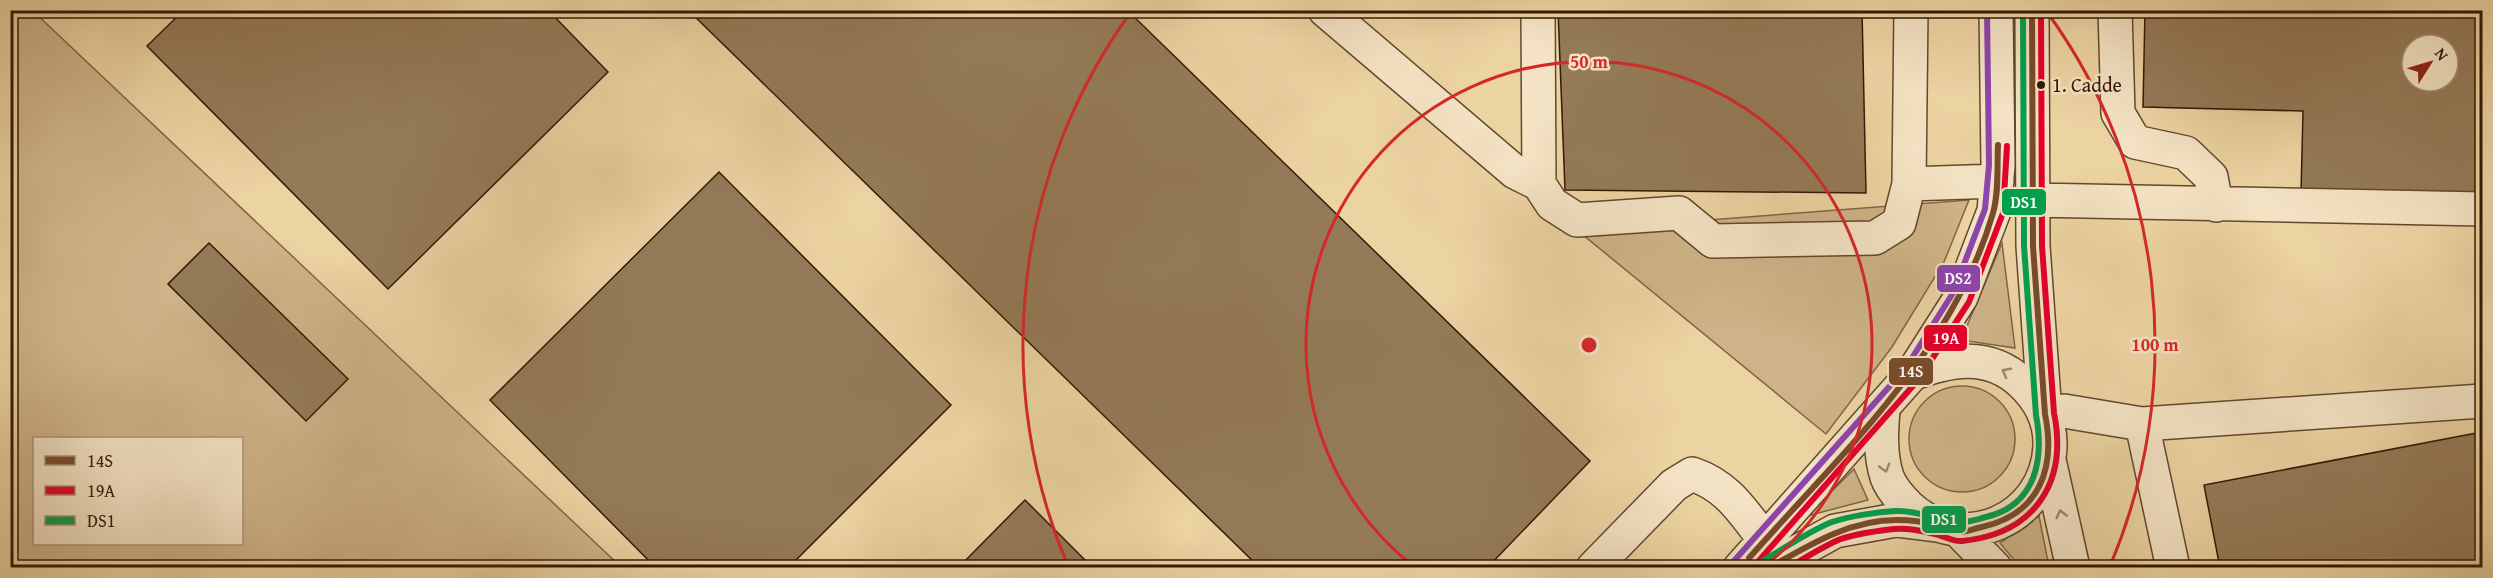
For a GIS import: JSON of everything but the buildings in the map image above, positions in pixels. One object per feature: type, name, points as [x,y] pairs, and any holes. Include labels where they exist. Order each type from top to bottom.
[{"type":"street","points":[[1325,10],[1515,172],[1539,184],[1552,204],[1577,220],[1679,213],[1713,241],[1875,238],[1899,223],[1910,184],[1911,10]]},
{"type":"street","points":[[1538,10],[1539,184]]},
{"type":"street","points":[[1767,554],[1912,374],[1961,297],[1994,211],[1996,10]]},
{"type":"street","points":[[1740,567],[1767,554],[1835,531],[1896,520],[1948,528],[1999,523],[2017,512],[2032,498],[2043,480],[2049,460],[2050,438],[2045,414],[2035,270],[2032,10]]},
{"type":"street","points":[[2115,10],[2118,112],[2135,142],[2186,153],[2211,177],[2217,205]]},
{"type":"street","points":[[1910,184],[1996,181]]},
{"type":"street","points":[[2034,200],[2482,209]]},
{"type":"street","points":[[1912,374],[1939,364],[1964,360],[1990,364],[2013,374],[2031,392],[2045,414]]},
{"type":"street","points":[[2045,414],[2064,411],[2142,423],[2482,401]]},
{"type":"street","points":[[1882,410],[1882,458],[1888,479],[1900,499],[1917,514],[1948,528],[1995,567]]},
{"type":"street","points":[[2142,423],[2173,567]]},
{"type":"street","points":[[2049,460],[2073,567]]},
{"type":"street","points":[[1593,567],[1674,484],[1692,474],[1712,481],[1731,496],[1767,554]]},
{"type":"shaded area","points":[[10,11],[33,11],[621,567],[11,567]]},
{"type":"shaded area","points":[[1969,200],[1944,262],[1892,347],[1826,434],[1577,230]]},
{"type":"shaded area","points":[[2002,243],[2015,348],[1961,340]]},
{"type":"shaded area","points":[[1962,386],[1982,390],[1999,402],[2011,419],[2015,439],[2011,459],[1999,476],[1982,488],[1962,492],[1942,488],[1925,476],[1913,459],[1909,439],[1913,419],[1925,402],[1942,390]]},
{"type":"shaded area","points":[[1854,469],[1868,500],[1807,516]]},
{"type":"shaded area","points":[[2039,516],[2049,567],[2020,567],[2000,543]]},
{"type":"transit line","name":"DS2","points":[[1733,562],[1905,369],[1953,293],[1985,209],[1989,165],[1987,10]]},
{"type":"transit line","name":"DS1","points":[[1764,560],[1823,526],[1855,516],[1896,511],[1959,522],[1986,517],[2003,511],[2016,502],[2026,491],[2033,478],[2039,447],[2024,246],[2023,10]]},
{"type":"transit line","name":"14S","points":[[1769,568],[1830,535],[1862,524],[1907,520],[1938,525],[1960,532],[2002,521],[2030,500],[2039,486],[2048,453],[2048,434],[2033,246],[2032,10]]},
{"type":"transit line","name":"19A","points":[[1788,568],[1836,541],[1872,532],[1909,529],[1959,541],[1987,536],[2009,528],[2027,516],[2041,500],[2050,482],[2056,461],[2057,438],[2042,246],[2041,10]]},
{"type":"transit line","name":"14S","points":[[1749,558],[1891,398],[1923,356],[1951,311],[1975,263],[1993,213],[1997,188],[1998,145]]},
{"type":"transit line","name":"19A","points":[[1756,564],[1919,379],[1969,302],[2003,213],[2007,146]]},
{"type":"place","name":"1. Cadde","points":[[2041,85]]}]
